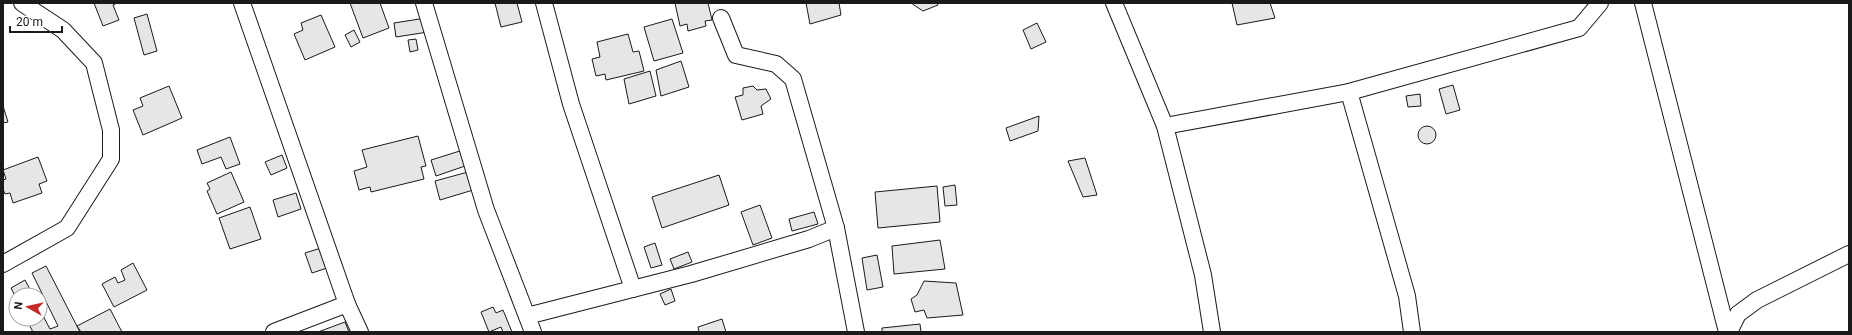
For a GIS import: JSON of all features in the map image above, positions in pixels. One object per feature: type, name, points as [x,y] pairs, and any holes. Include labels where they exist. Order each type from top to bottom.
[{"type":"street","points":[[3,264],[67,228],[111,159],[111,130],[94,63],[63,30],[22,3]]},
{"type":"street","points":[[242,3],[348,304],[360,332]]},
{"type":"street","points":[[424,3],[486,210],[533,332]]},
{"type":"street","points":[[544,3],[571,104],[633,289]]},
{"type":"street","points":[[1114,3],[1165,126],[1203,275],[1212,332]]},
{"type":"street","points":[[1165,126],[1349,92],[1579,28],[1600,3]]},
{"type":"street","points":[[1643,3],[1728,332]]},
{"type":"street","points":[[721,18],[736,55],[776,64],[793,79],[836,228],[856,332]]},
{"type":"street","points":[[1349,92],[1407,296],[1412,332]]},
{"type":"street","points":[[527,316],[633,289],[809,239],[836,228]]},
{"type":"street","points":[[1728,332],[1738,314],[1756,300],[1849,254]]},
{"type":"street","points":[[274,332],[348,304]]},
{"type":"building","points":[[94,3],[117,3],[113,5],[119,20],[103,26]]},
{"type":"building","points":[[350,3],[380,3],[389,28],[363,38]]},
{"type":"building","points":[[495,3],[517,3],[522,22],[501,27]]},
{"type":"building","points":[[675,3],[708,3],[712,20],[705,21],[706,26],[688,31],[687,24],[680,26]]},
{"type":"building","points":[[806,3],[839,3],[841,15],[810,24]]},
{"type":"building","points":[[911,3],[937,3],[938,5],[923,11]]},
{"type":"building","points":[[1232,3],[1270,3],[1275,18],[1237,25]]},
{"type":"building","points":[[147,14],[157,51],[144,55],[134,18]]},
{"type":"building","points":[[321,15],[335,47],[305,60],[294,34],[303,30],[301,23]]},
{"type":"building","points":[[426,18],[428,32],[396,37],[394,23]]},
{"type":"building","points":[[672,19],[683,53],[654,61],[644,27]]},
{"type":"building","points":[[1037,23],[1046,42],[1031,49],[1023,30]]},
{"type":"building","points":[[354,30],[360,42],[351,47],[345,35]]},
{"type":"building","points":[[628,34],[633,52],[639,51],[644,71],[606,80],[605,74],[596,76],[592,59],[600,57],[597,42]]},
{"type":"building","points":[[416,39],[418,50],[410,52],[408,40]]},
{"type":"building","points":[[681,61],[689,87],[661,96],[656,70]]},
{"type":"building","points":[[650,71],[656,96],[629,104],[624,79]]},
{"type":"building","points":[[1453,85],[1460,110],[1446,114],[1439,89]]},
{"type":"building","points":[[169,86],[182,118],[143,135],[133,110],[143,106],[140,98]]},
{"type":"building","points":[[753,86],[757,90],[766,89],[771,99],[761,106],[763,114],[742,120],[735,97],[743,95],[743,88]]},
{"type":"building","points":[[1420,94],[1421,106],[1408,107],[1406,96]]},
{"type":"building","points":[[3,106],[8,122],[3,123]]},
{"type":"building","points":[[1039,116],[1038,131],[1010,141],[1006,128]]},
{"type":"building","points":[[1427,126],[1433,129],[1436,135],[1433,141],[1427,144],[1421,141],[1418,135],[1421,129]]},
{"type":"building","points":[[418,136],[426,166],[421,167],[424,179],[371,192],[370,187],[359,190],[354,171],[367,167],[362,150]]},
{"type":"building","points":[[230,137],[240,164],[226,169],[221,157],[202,164],[197,150]]},
{"type":"building","points":[[463,150],[468,165],[436,176],[431,160]]},
{"type":"building","points":[[282,155],[287,168],[271,175],[265,162]]},
{"type":"building","points":[[38,157],[47,181],[39,184],[42,193],[13,203],[10,193],[5,194],[3,189],[3,180],[6,179],[3,170]]},
{"type":"building","points":[[1085,158],[1097,195],[1083,197],[1068,161]]},
{"type":"building","points":[[231,172],[244,202],[217,214],[207,191],[210,189],[207,183]]},
{"type":"building","points":[[468,172],[473,190],[440,200],[435,181]]},
{"type":"building","points":[[719,175],[729,205],[662,228],[652,197]]},
{"type":"building","points":[[955,185],[957,205],[945,206],[943,187]]},
{"type":"building","points":[[937,186],[940,222],[878,228],[875,192]]},
{"type":"building","points":[[296,193],[301,209],[278,217],[273,200]]},
{"type":"building","points":[[760,205],[772,238],[753,245],[741,212]]},
{"type":"building","points":[[250,207],[261,239],[230,249],[219,218]]},
{"type":"building","points":[[814,212],[818,224],[792,231],[789,219]]},
{"type":"building","points":[[940,240],[945,269],[894,274],[892,246]]},
{"type":"building","points":[[655,243],[662,265],[651,268],[644,247]]},
{"type":"building","points":[[321,248],[327,268],[312,273],[305,253]]},
{"type":"building","points":[[688,252],[692,262],[674,269],[670,259]]},
{"type":"building","points":[[877,255],[883,287],[867,290],[862,258]]},
{"type":"building","points":[[133,263],[147,290],[114,307],[102,284],[115,277],[118,283],[125,280],[121,270]]},
{"type":"building","points":[[46,266],[80,332],[33,332],[30,327],[48,327],[48,325],[50,329],[58,326],[48,306],[48,287],[39,287],[32,273]]},
{"type":"building","points":[[25,280],[29,287],[13,287]]},
{"type":"building","points":[[924,281],[956,283],[963,315],[927,318],[924,310],[915,312],[911,299],[917,295]]},
{"type":"building","points":[[671,289],[675,301],[665,305],[660,294]]},
{"type":"building","points":[[493,307],[496,313],[503,310],[512,332],[503,332],[501,327],[489,332],[481,312]]},
{"type":"building","points":[[110,309],[122,332],[81,332],[77,326]]},
{"type":"building","points":[[722,319],[726,332],[699,332],[698,327]]},
{"type":"building","points":[[345,322],[349,332],[318,332]]},
{"type":"building","points":[[920,324],[921,332],[882,332],[882,328]]}]
